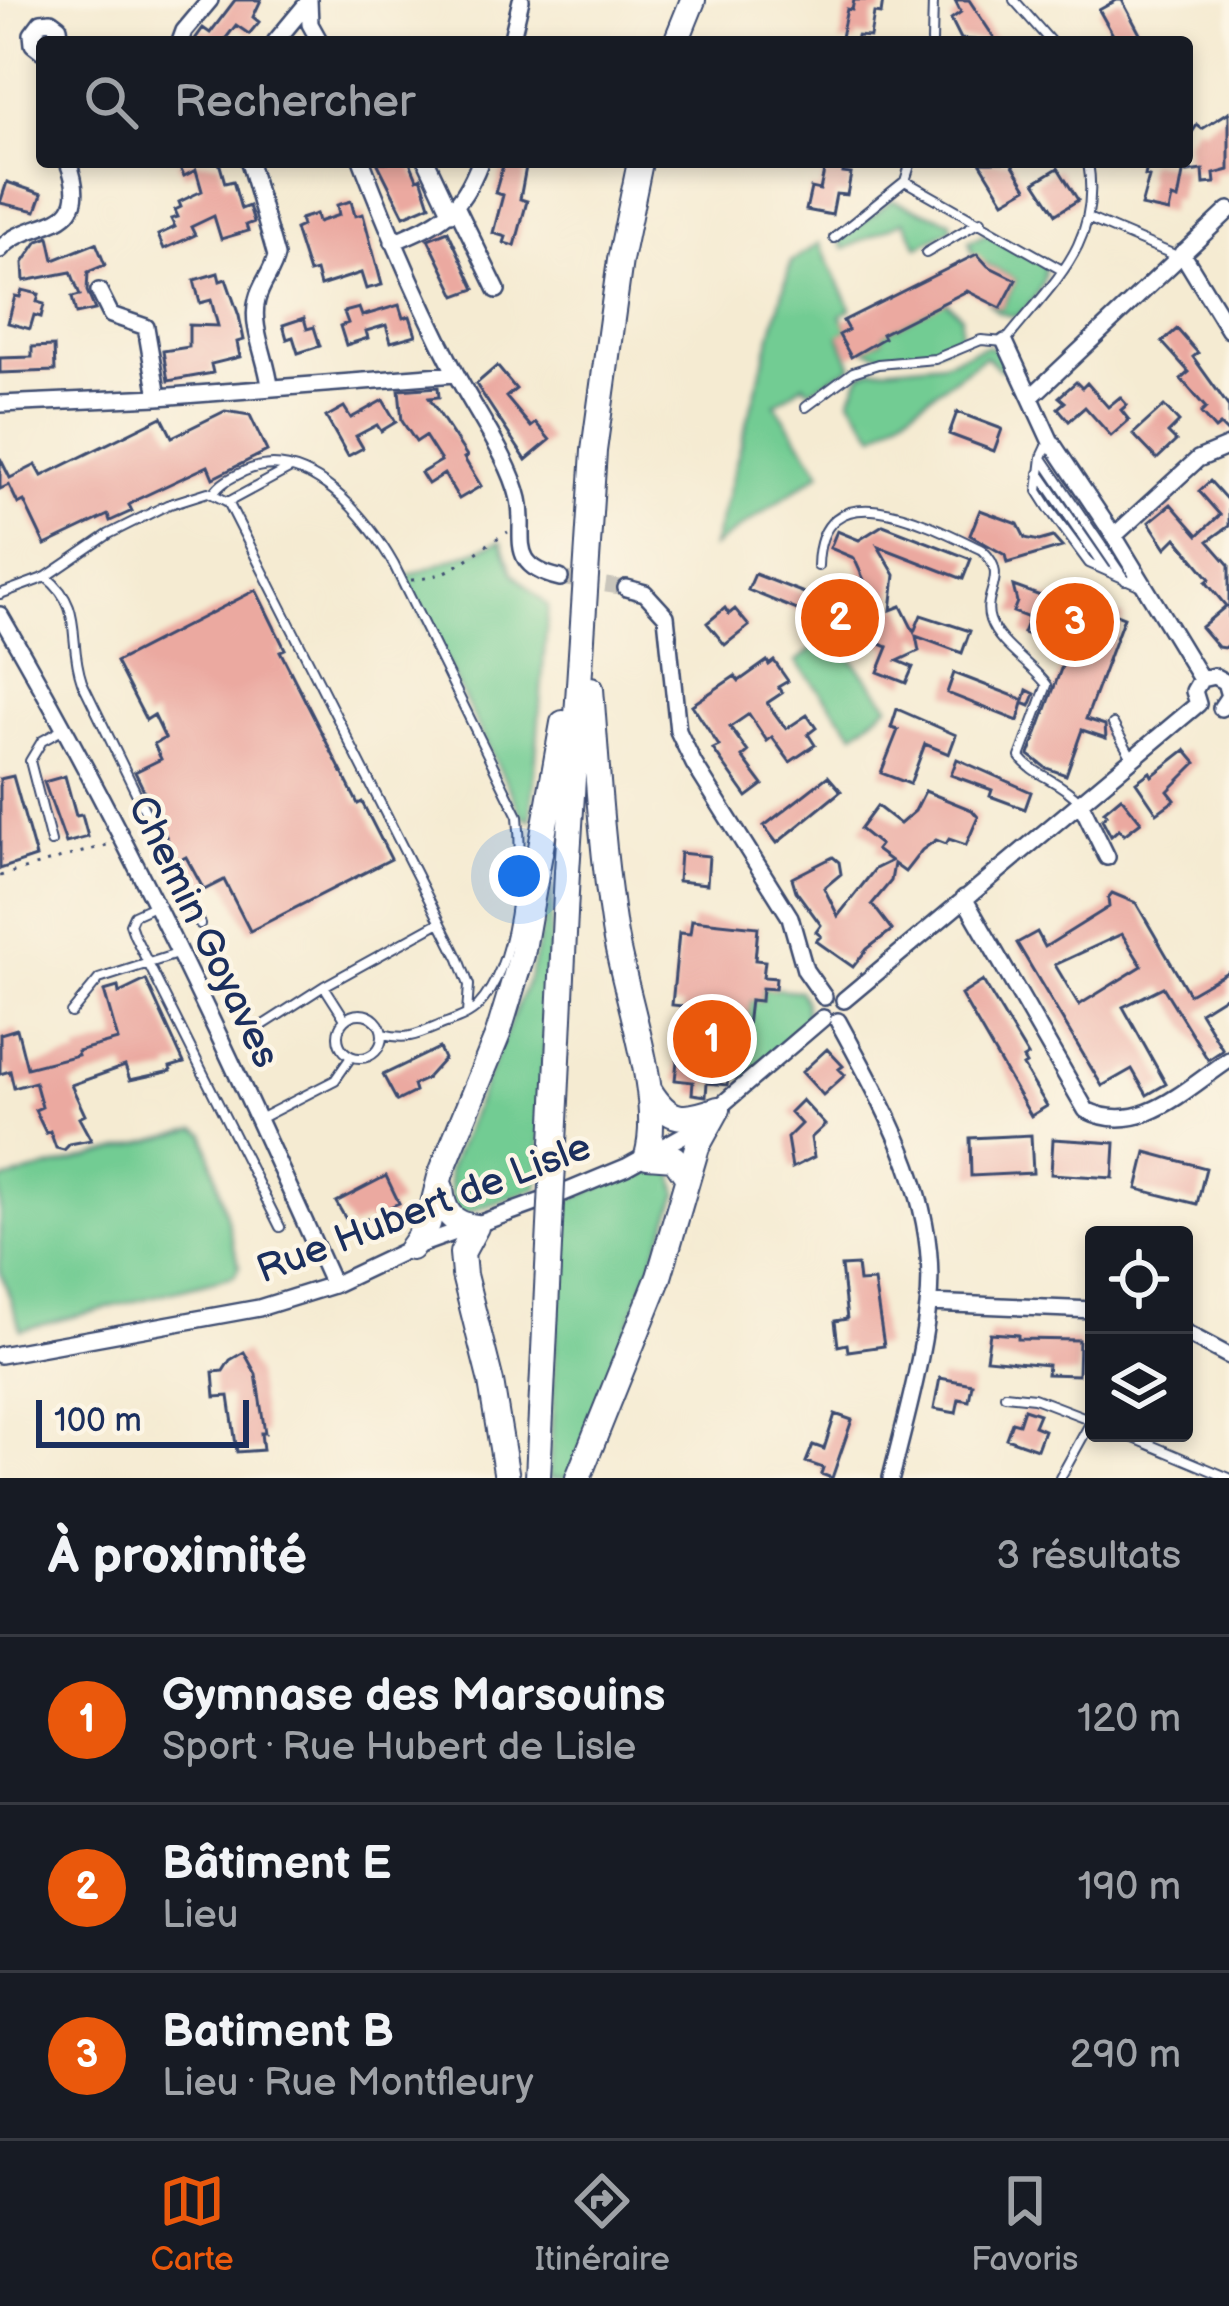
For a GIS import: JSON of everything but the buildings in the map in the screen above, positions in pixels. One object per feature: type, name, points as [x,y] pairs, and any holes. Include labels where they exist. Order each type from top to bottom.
[{"type":"highway","points":[[675,36],[684,0]]},
{"type":"highway","points":[[677,36],[693,0]]},
{"type":"highway","points":[[538,1478],[583,615],[603,366],[639,168]]},
{"type":"highway","points":[[583,615],[614,928],[650,1091],[654,1132],[647,1156],[674,1158],[688,1178]]},
{"type":"highway","points":[[411,1248],[428,1224],[441,1173],[498,1034],[522,955],[583,615]]},
{"type":"highway","points":[[650,1091],[662,1111],[675,1117],[718,1109]]},
{"type":"highway","points":[[578,1478],[659,1277],[697,1147],[718,1109]]},
{"type":"highway","points":[[441,1173],[448,1215],[459,1225],[476,1228],[462,1253],[464,1275],[491,1382],[507,1478]]},
{"type":"highway","points":[[411,1248],[442,1250],[464,1275]]},
{"type":"street","points":[[182,36],[210,0]]},
{"type":"street","points":[[280,36],[309,1]]},
{"type":"street","points":[[309,1],[310,24],[317,36]]},
{"type":"street","points":[[512,36],[518,3]]},
{"type":"street","points":[[36,46],[32,34],[41,22],[51,21],[61,36]]},
{"type":"street","points":[[0,250],[10,238],[51,227],[67,213],[74,181],[70,168]]},
{"type":"street","points":[[251,168],[276,256],[255,312],[270,386]]},
{"type":"street","points":[[364,168],[455,374],[510,476],[518,496],[519,544],[524,557],[560,578]]},
{"type":"street","points":[[430,168],[497,290]]},
{"type":"street","points":[[394,242],[454,210],[477,168]]},
{"type":"street","points":[[1032,396],[1229,210]]},
{"type":"street","points":[[1180,255],[1229,330]]},
{"type":"street","points":[[99,290],[111,315],[140,321],[146,327],[158,397]]},
{"type":"street","points":[[1005,342],[1050,440],[1202,679]]},
{"type":"street","points":[[0,404],[455,374]]},
{"type":"street","points":[[1114,536],[1198,459],[1229,446]]},
{"type":"street","points":[[626,588],[644,593],[666,616],[678,731],[790,916],[805,970],[824,998]]},
{"type":"street","name":"Chemin Goyaves","points":[[0,615],[123,841],[259,1119],[333,1285]]},
{"type":"street","points":[[1202,679],[1227,680],[1225,714],[1198,704],[1194,691],[1202,679]]},
{"type":"street","points":[[844,1000],[1198,704]]},
{"type":"street","points":[[1081,804],[1107,857]]},
{"type":"street","points":[[964,898],[1086,1110],[1102,1118],[1138,1119],[1229,1060]]},
{"type":"street","points":[[844,1000],[831,994],[820,1004],[892,1121],[921,1207],[929,1303],[891,1478]]},
{"type":"street","points":[[831,1019],[847,1012],[844,1000]]},
{"type":"street","name":"Rue Hubert de Lisle","points":[[0,1355],[259,1308],[333,1285],[411,1248],[476,1228],[647,1156],[692,1131],[831,1019]]},
{"type":"street","points":[[929,1303],[1085,1312]]},
{"type":"street","points":[[1188,1334],[1229,1356]]},
{"type":"lane","points":[[932,36],[933,0]]},
{"type":"lane","points":[[1014,0],[1046,36]]},
{"type":"lane","points":[[834,238],[905,181],[909,168]]},
{"type":"lane","points":[[806,407],[853,372],[878,364],[935,359],[981,340],[1005,342],[1085,236],[1093,189],[1089,168]]},
{"type":"lane","points":[[905,181],[1063,269]]},
{"type":"lane","points":[[1090,219],[1180,255]]},
{"type":"lane","points":[[926,253],[981,221]]},
{"type":"lane","points":[[1050,440],[1042,457],[1038,491],[1050,511],[1088,563],[1110,576],[1146,587]]},
{"type":"lane","points":[[1042,457],[1126,581]]},
{"type":"lane","points":[[228,502],[290,468]]},
{"type":"lane","points":[[214,493],[217,486],[250,469],[290,468],[310,474],[355,511],[378,537],[402,580],[518,816],[522,857],[510,931],[488,990],[467,1014],[407,1040],[382,1034]]},
{"type":"lane","points":[[0,594],[46,577],[109,534],[167,506],[214,493],[228,502],[470,985],[467,1014]]},
{"type":"lane","points":[[818,566],[821,533],[829,521],[846,513],[876,510],[904,515],[991,558],[996,575],[987,608],[991,626],[1047,685],[1020,757],[1024,765],[1057,780],[1081,804]]},
{"type":"lane","points":[[46,577],[72,606],[74,658],[82,682],[200,925]]},
{"type":"lane","points":[[1113,724],[1133,759]]},
{"type":"lane","points":[[51,842],[30,761],[42,741],[64,729]]},
{"type":"lane","points":[[155,906],[134,915],[130,924],[280,1227]]},
{"type":"lane","points":[[260,1027],[440,922]]},
{"type":"lane","points":[[71,1013],[99,979],[178,954]]},
{"type":"lane","points":[[324,986],[345,1019]]},
{"type":"lane","points":[[356,1014],[368,1015],[382,1034],[376,1052],[368,1058],[351,1058],[337,1040],[338,1028],[356,1014]]},
{"type":"lane","points":[[259,1119],[334,1080],[351,1058]]},
{"type":"lane","points":[[1005,1395],[1034,1398],[1085,1418]]},
{"type":"lane","points":[[1060,1478],[1085,1435]]},
{"type":"lane","points":[[1143,1442],[1229,1478]]},
{"type":"path","points":[[402,580],[433,578],[465,564],[493,540],[520,526]]},
{"type":"path","points":[[0,876],[123,841]]},
{"type":"green space","points":[[892,200],[951,221],[952,228],[918,247],[904,221],[844,249],[839,241]]},
{"type":"green space","points":[[987,234],[1044,264],[1038,293],[1016,317],[999,313],[987,301],[1002,308],[1016,280],[973,256],[969,241]]},
{"type":"green space","points":[[819,243],[851,309],[841,315],[848,330],[839,336],[852,366],[810,390],[804,384],[775,404],[821,472],[713,547],[791,262]]},
{"type":"green space","points":[[945,301],[961,315],[960,335],[952,341],[900,354],[864,349],[883,339],[882,334]]},
{"type":"green space","points":[[986,346],[1006,353],[1010,362],[1001,370],[985,356],[875,435],[850,399],[861,374],[873,369],[943,362]]},
{"type":"green space","points":[[501,541],[513,573],[548,606],[531,820],[522,815],[404,577]]},
{"type":"green space","points":[[831,634],[889,705],[854,733],[796,662]]},
{"type":"green space","points":[[553,887],[538,1188],[461,1215],[452,1203],[448,1171],[530,975]]},
{"type":"green space","points":[[762,988],[800,991],[806,1028],[743,1085],[750,1000],[761,1001]]},
{"type":"green space","points":[[196,1129],[205,1134],[239,1266],[234,1276],[21,1330],[0,1269],[0,1181]]},
{"type":"green space","points":[[655,1162],[671,1162],[678,1194],[571,1478],[549,1478],[562,1204]]},
{"type":"tunnel","points":[[560,578],[626,588]]},
{"type":"place","name":"Bâtiment E","points":[[840,618]]},
{"type":"place","name":"Batiment B","points":[[1075,622]]},
{"type":"place","name":"Gymnase des Marsouins","points":[[712,1039]]}]
